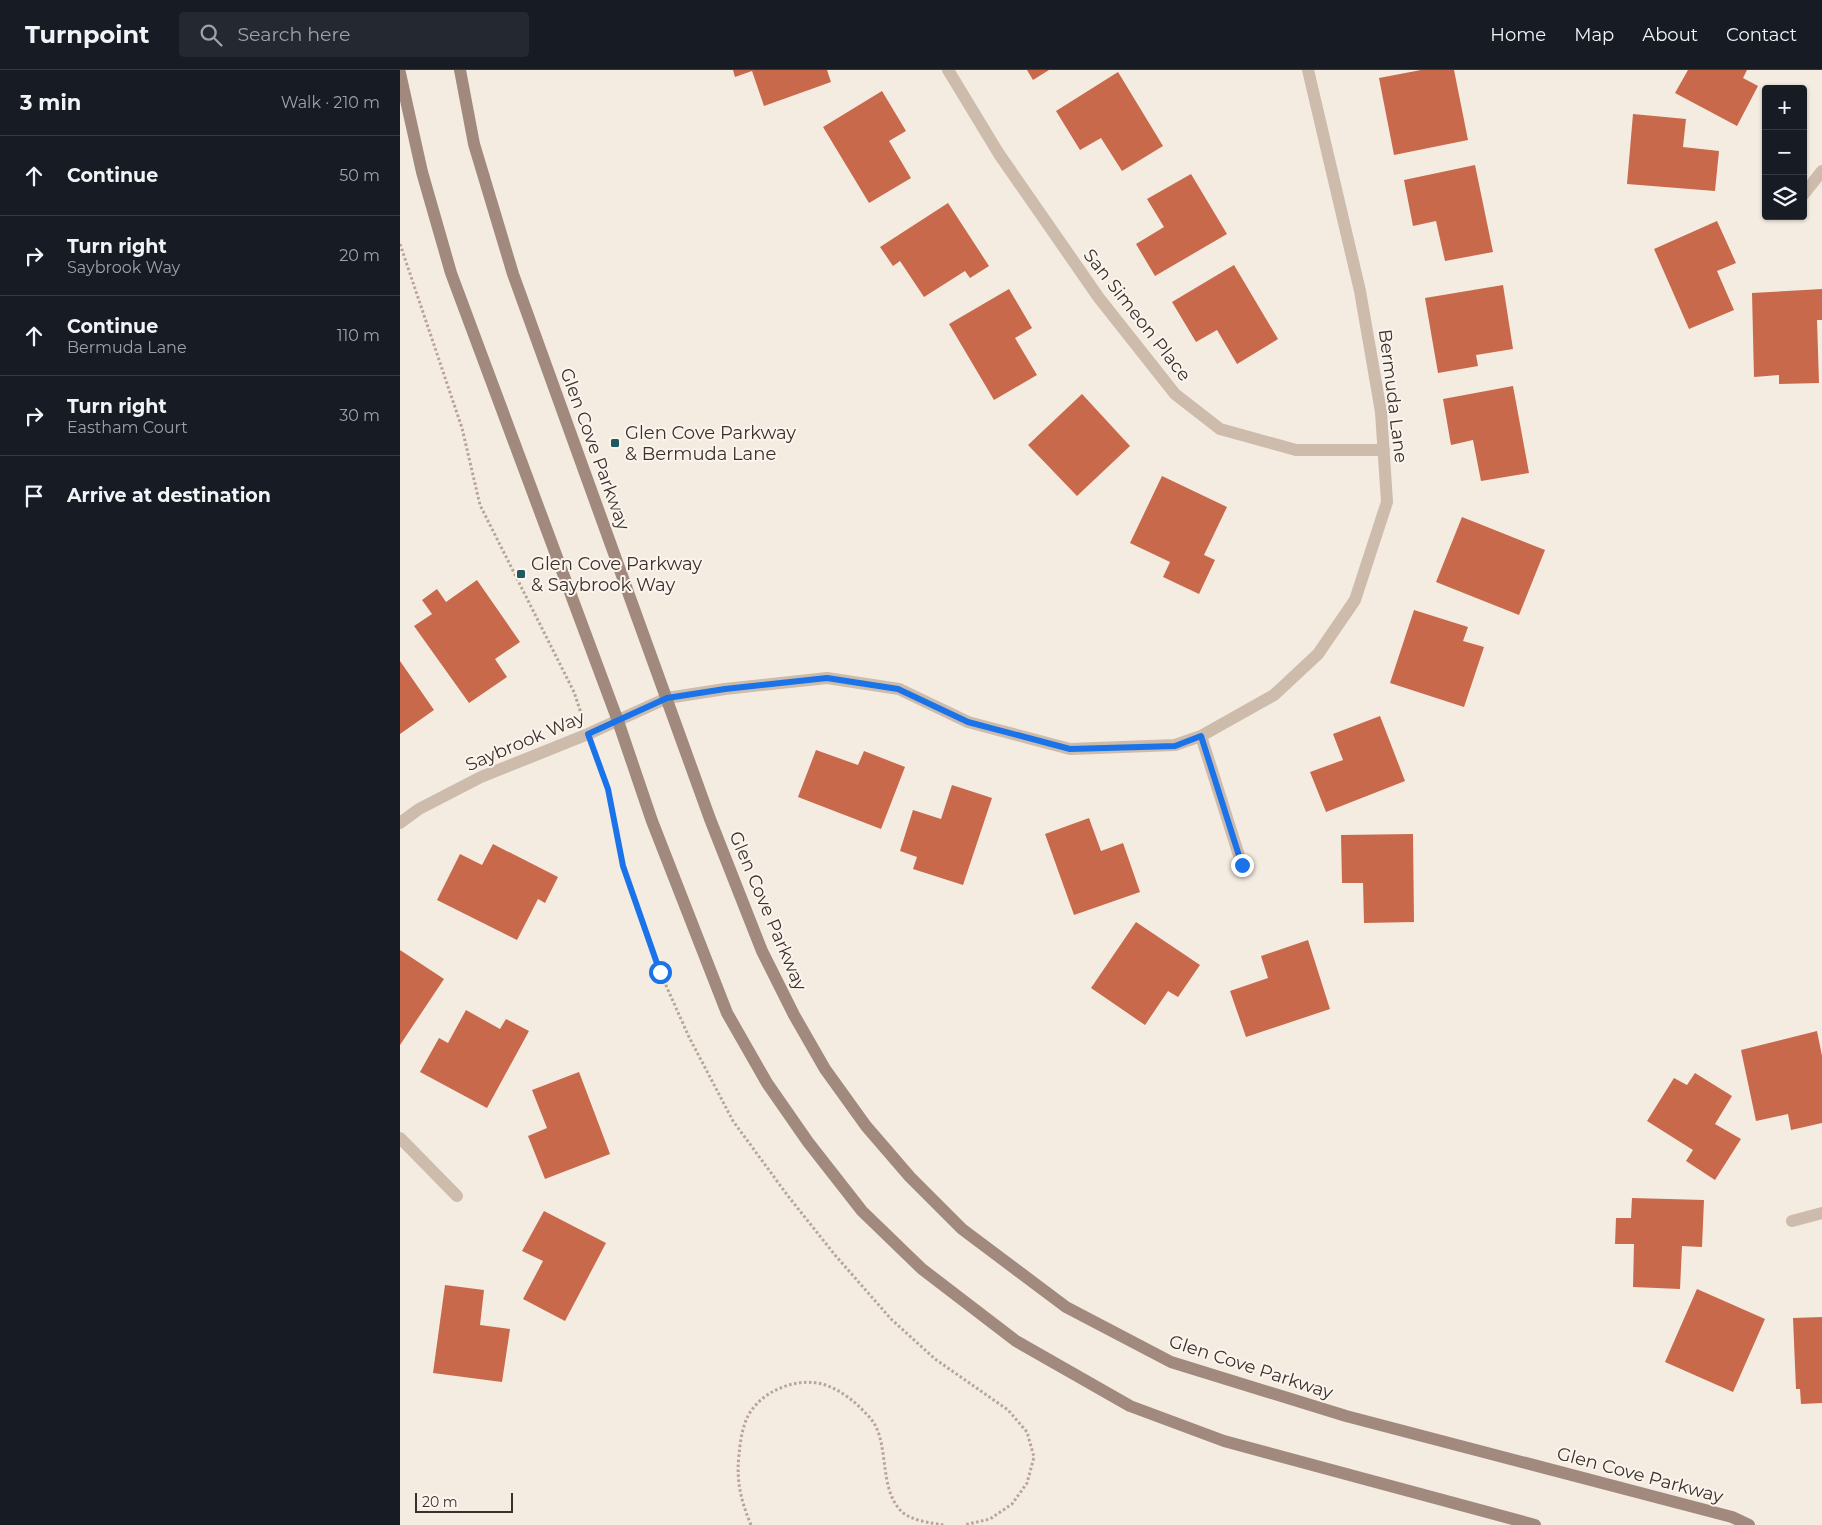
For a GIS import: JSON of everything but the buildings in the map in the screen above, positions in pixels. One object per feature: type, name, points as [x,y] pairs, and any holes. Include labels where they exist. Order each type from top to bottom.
[{"type":"main road","name":"Glen Cove Parkway","points":[[460,70],[474,144],[513,274],[710,820],[762,951],[794,1015],[825,1068],[866,1126],[910,1177],[962,1229],[1066,1307],[1171,1362],[1346,1416],[1722,1515],[1748,1525]]},
{"type":"main road","points":[[400,73],[422,172],[451,273],[618,721],[652,820],[727,1013],[767,1083],[808,1142],[862,1211],[922,1270],[1016,1341],[1130,1406],[1224,1441],[1536,1525]]},
{"type":"street","name":"San Simeon Place","points":[[948,70],[999,154],[1093,290],[1175,394],[1220,429],[1296,450],[1384,450]]},
{"type":"street","name":"Bermuda Lane","points":[[667,698],[725,689],[827,678],[898,689],[968,722],[1070,749],[1175,746],[1201,736],[1274,695],[1318,654],[1355,600],[1387,502],[1381,412],[1360,291],[1308,70]]},
{"type":"street","points":[[1807,190],[1822,172]]},
{"type":"street","name":"Saybrook Way","points":[[400,823],[419,809],[481,777],[588,734],[667,698]]},
{"type":"street","points":[[1201,736],[1242,865]]},
{"type":"street","points":[[400,1138],[457,1196]]},
{"type":"street","points":[[1792,1221],[1822,1213]]},
{"type":"path","points":[[400,244],[462,428],[480,504],[574,692],[608,789],[623,866],[660,972],[689,1037],[733,1122],[835,1255],[891,1319],[935,1359],[1008,1410],[1027,1432],[1034,1457],[1027,1483],[1012,1504],[990,1519],[964,1525]]},
{"type":"path","points":[[751,1525],[740,1501],[737,1472],[740,1442],[748,1417],[766,1395],[792,1384],[821,1384],[851,1399],[872,1421],[884,1454],[887,1486],[902,1512],[928,1523],[944,1525]]},
{"type":"place","name":"Glen Cove Parkway & Bermuda Lane","points":[[615,443]]},
{"type":"place","name":"Glen Cove Parkway & Saybrook Way","points":[[521,574]]},
{"type":"route","points":[[660,972],[623,866],[608,789],[588,734],[667,698],[725,689],[827,678],[898,689],[968,722],[1070,749],[1175,746],[1201,736],[1242,865]]}]
